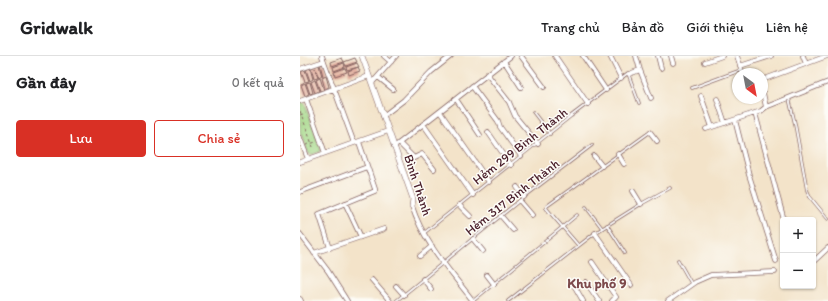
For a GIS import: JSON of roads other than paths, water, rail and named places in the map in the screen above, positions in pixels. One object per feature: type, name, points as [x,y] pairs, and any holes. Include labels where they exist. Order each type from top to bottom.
[{"type":"street","points":[[322,56],[375,189],[375,191],[319,214],[330,248]]},
{"type":"street","name":"Bình Thành","points":[[362,56],[388,131],[396,145],[413,199],[412,206],[414,213],[432,246],[473,301]]},
{"type":"street","points":[[384,56],[391,62]]},
{"type":"street","points":[[372,83],[396,56]]},
{"type":"street","points":[[383,116],[404,100],[431,72],[451,56]]},
{"type":"street","points":[[434,169],[422,154],[414,158],[396,145],[511,56]]},
{"type":"street","points":[[521,56],[544,87]]},
{"type":"street","points":[[555,56],[588,104]]},
{"type":"street","points":[[583,56],[606,90]]},
{"type":"street","points":[[610,56],[621,78]]},
{"type":"street","points":[[636,56],[651,98]]},
{"type":"street","points":[[658,56],[661,68]]},
{"type":"street","points":[[671,56],[673,63]]},
{"type":"street","points":[[705,62],[722,56]]},
{"type":"street","points":[[737,56],[740,68]]},
{"type":"street","points":[[745,68],[771,56]]},
{"type":"street","points":[[803,56],[806,64]]},
{"type":"street","points":[[768,78],[828,56]]},
{"type":"street","points":[[300,69],[324,61]]},
{"type":"street","points":[[504,62],[521,87]]},
{"type":"street","points":[[628,74],[640,70]]},
{"type":"street","points":[[487,74],[509,102],[515,116],[538,144]]},
{"type":"street","points":[[300,101],[369,76]]},
{"type":"street","points":[[378,76],[394,89]]},
{"type":"street","points":[[706,129],[761,111],[766,106],[828,82]]},
{"type":"street","points":[[472,86],[498,121],[500,127],[521,156]]},
{"type":"street","points":[[701,96],[712,127]]},
{"type":"street","points":[[306,99],[325,153]]},
{"type":"street","points":[[456,99],[480,135]]},
{"type":"street","points":[[716,99],[725,123]]},
{"type":"street","points":[[440,112],[489,182]]},
{"type":"street","points":[[755,113],[783,217]]},
{"type":"street","points":[[735,120],[776,261]]},
{"type":"street","points":[[423,124],[473,194]]},
{"type":"street","points":[[300,162],[388,131]]},
{"type":"street","points":[[488,132],[511,165]]},
{"type":"street","points":[[650,132],[657,141]]},
{"type":"street","points":[[300,138],[308,159]]},
{"type":"street","points":[[618,154],[624,164]]},
{"type":"street","points":[[594,156],[602,166]]},
{"type":"street","points":[[300,192],[367,167]]},
{"type":"street","points":[[517,187],[524,197]]},
{"type":"street","points":[[633,191],[641,204]]},
{"type":"street","points":[[520,201],[532,215]]},
{"type":"street","points":[[345,203],[361,237]]},
{"type":"street","points":[[459,205],[470,216]]},
{"type":"street","points":[[501,216],[513,230]]},
{"type":"street","points":[[314,253],[384,229]]},
{"type":"street","points":[[595,233],[631,285]]},
{"type":"street","points":[[300,234],[347,301]]},
{"type":"street","points":[[474,239],[483,251]]},
{"type":"street","points":[[420,256],[432,246]]},
{"type":"street","points":[[816,259],[828,248]]},
{"type":"street","points":[[592,262],[616,297],[612,301]]},
{"type":"street","points":[[670,300],[692,284],[711,274],[775,272]]},
{"type":"street","points":[[487,275],[494,284]]},
{"type":"street","points":[[423,279],[431,288]]},
{"type":"street","points":[[372,280],[390,301]]},
{"type":"street","points":[[586,282],[599,301]]},
{"type":"street","points":[[396,286],[404,295]]},
{"type":"street","points":[[575,288],[583,301]]},
{"type":"lane","points":[[692,88],[732,73]]},
{"type":"lane","name":"Hẻm 299 Bình Thành","points":[[424,233],[628,74]]},
{"type":"lane","points":[[628,74],[639,103]]},
{"type":"lane","points":[[789,98],[807,190],[810,197],[828,219]]},
{"type":"lane","points":[[533,112],[550,134]]},
{"type":"lane","points":[[578,246],[546,208],[547,206],[650,132]]},
{"type":"lane","name":"Hẻm 317 Bình Thành","points":[[396,301],[524,197],[592,145]]},
{"type":"lane","points":[[508,301],[602,228],[670,188]]},
{"type":"lane","points":[[586,207],[602,228]]},
{"type":"lane","points":[[473,301],[577,215]]},
{"type":"lane","points":[[607,225],[625,253]]},
{"type":"lane","points":[[678,260],[692,284]]},
{"type":"district","name":"Khu phố 9","points":[[597,283]]}]
